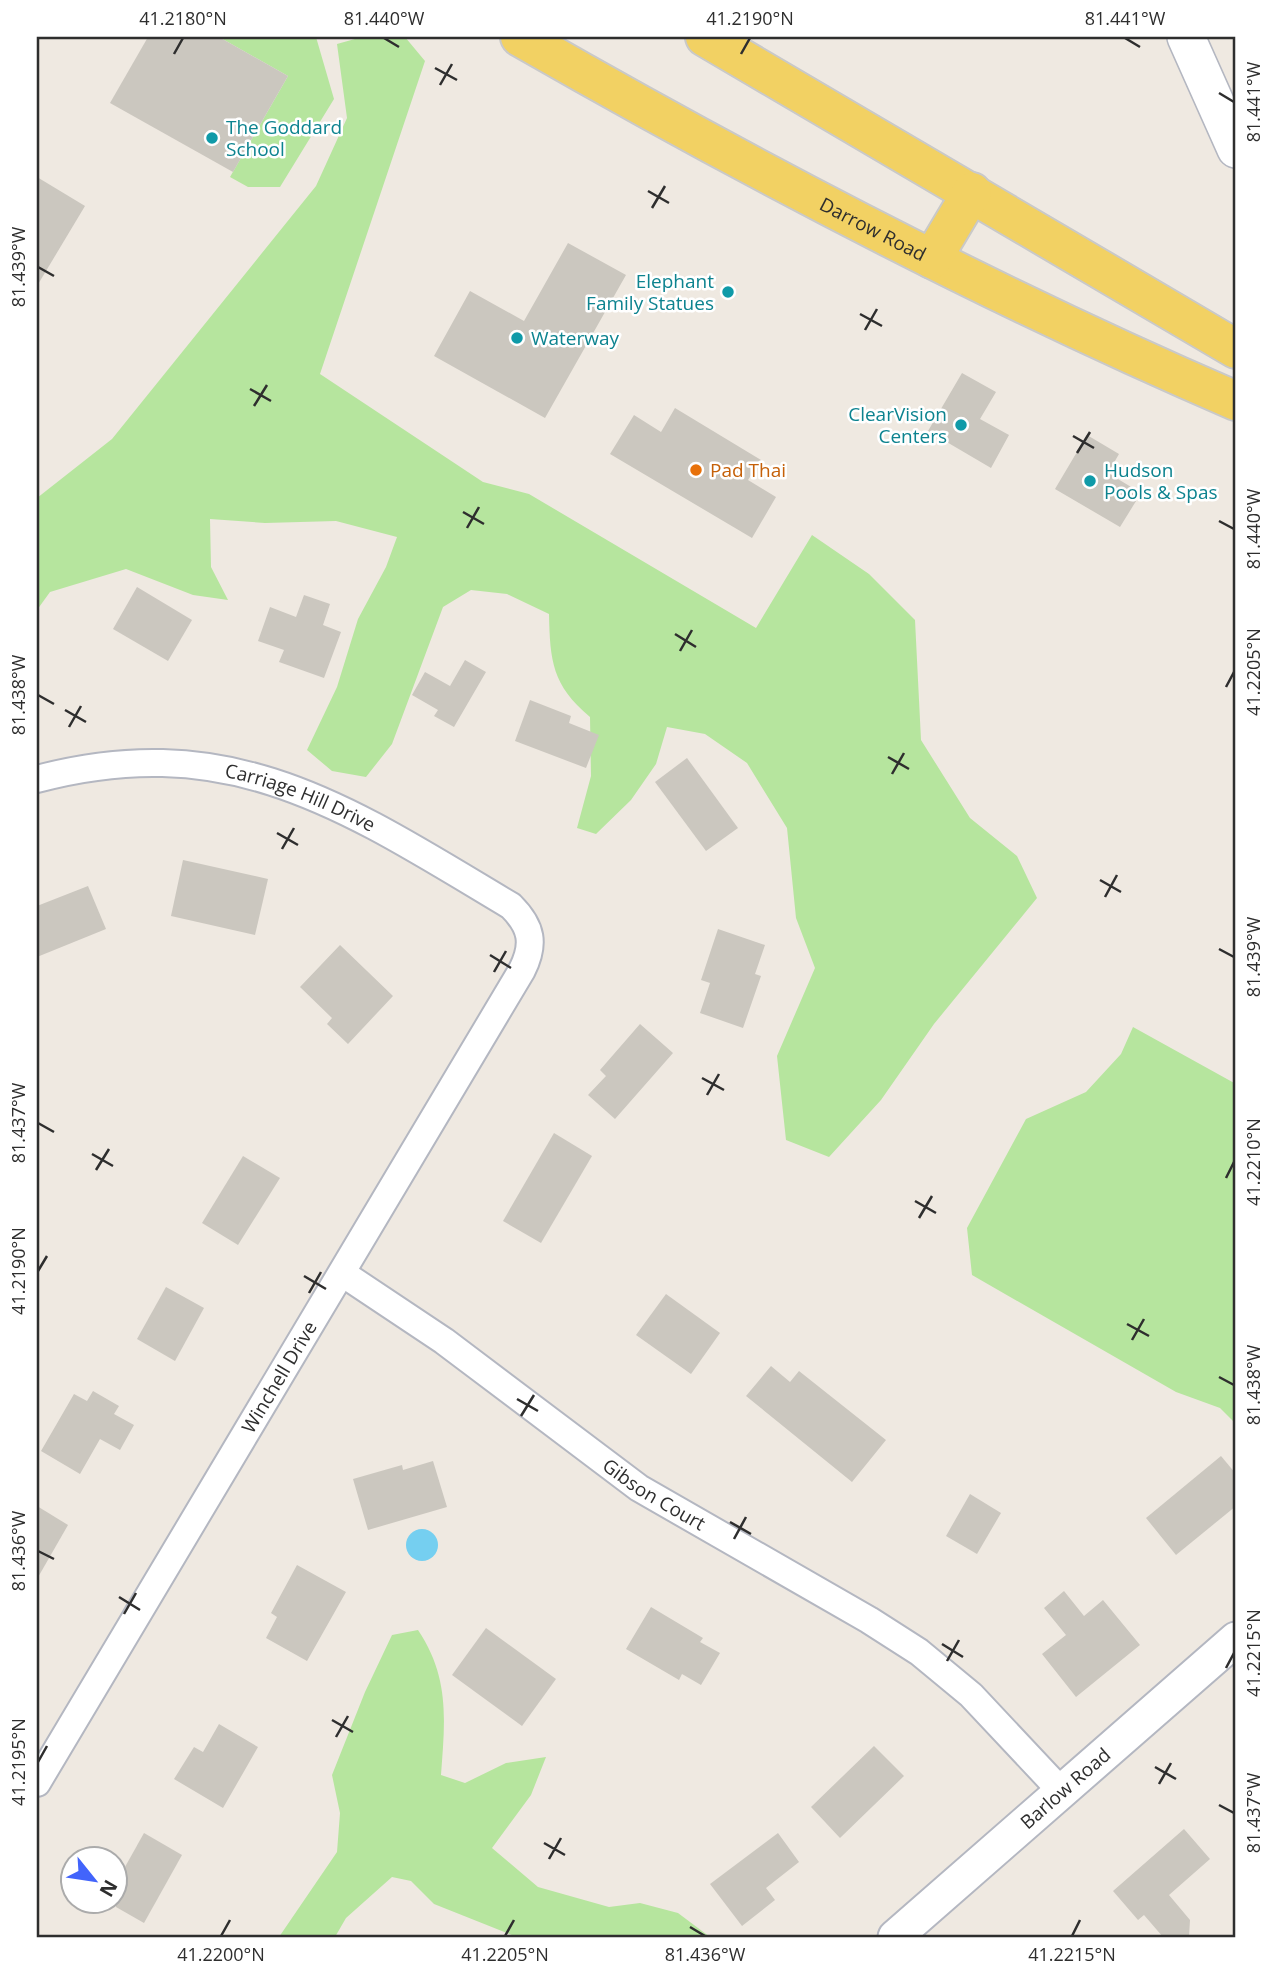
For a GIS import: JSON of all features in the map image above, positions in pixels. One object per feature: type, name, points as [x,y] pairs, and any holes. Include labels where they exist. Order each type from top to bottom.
[{"type":"main road","name":"Darrow Road","points":[[520,37],[842,213],[932,259],[1089,337],[1236,401]]},
{"type":"main road","points":[[705,37],[1236,349]]},
{"type":"main road","points":[[1186,37],[1236,149]]},
{"type":"main road","points":[[932,259],[972,192]]},
{"type":"street","name":"Carriage Hill Drive","points":[[37,779],[122,763],[189,763],[239,771],[275,781],[363,820],[479,887],[511,906],[523,917],[530,930]]},
{"type":"street","name":"Winchell Drive","points":[[37,1783],[522,970],[529,955],[530,930]]},
{"type":"street","name":"Gibson Court","points":[[342,1273],[443,1341],[639,1488],[869,1619],[919,1652],[971,1695],[1062,1793]]},
{"type":"street","name":"Barlow Road","points":[[895,1937],[1236,1639]]},
{"type":"green space","points":[[219,37],[316,37],[334,99],[280,187],[248,187],[230,177],[288,76]]},
{"type":"green space","points":[[362,37],[405,37],[425,61],[320,374],[483,482],[529,494],[756,628],[812,535],[869,574],[915,620],[921,740],[970,818],[1017,856],[1037,898],[934,1024],[881,1100],[829,1157],[786,1140],[777,1056],[815,968],[796,918],[787,828],[747,763],[705,734],[667,727],[656,764],[631,800],[596,834],[577,828],[591,776],[590,717],[568,694],[556,671],[550,645],[549,614],[507,594],[471,590],[443,607],[392,744],[366,777],[332,771],[307,750],[337,687],[358,619],[386,567],[397,537],[336,521],[265,523],[210,519],[211,567],[228,600],[193,595],[126,569],[50,592],[37,610],[37,498],[112,439],[316,186],[347,118],[337,44]]},
{"type":"green space","points":[[1133,1027],[1236,1084],[1236,1424],[1220,1408],[1176,1392],[972,1275],[967,1228],[1026,1119],[1086,1092],[1121,1054]]},
{"type":"green space","points":[[418,1630],[436,1665],[443,1700],[441,1775],[465,1783],[506,1763],[546,1757],[531,1795],[492,1848],[538,1887],[609,1907],[640,1903],[678,1913],[710,1937],[517,1937],[434,1904],[411,1881],[392,1877],[346,1918],[335,1937],[279,1937],[337,1852],[340,1813],[332,1775],[365,1692],[392,1635]]},
{"type":"water","points":[[422,1529],[434,1533],[438,1545],[434,1557],[422,1561],[410,1557],[406,1545],[410,1533]]},
{"type":"building","name":"The Goddard School","points":[[148,37],[219,37],[288,76],[233,172],[110,103]]},
{"type":"building","points":[[37,177],[85,206],[37,286]]},
{"type":"building","name":"Waterway","points":[[568,243],[626,275],[545,418],[434,356],[470,291],[524,321]]},
{"type":"building","name":"ClearVision Centers","points":[[962,373],[996,392],[980,419],[1009,435],[991,468],[928,431]]},
{"type":"building","name":"Pad Thai","points":[[675,408],[761,460],[748,480],[776,497],[752,538],[610,454],[634,415],[661,432]]},
{"type":"building","name":"Hudson Pools & Spas","points":[[1087,435],[1119,454],[1108,473],[1141,493],[1120,527],[1055,489]]},
{"type":"building","points":[[137,587],[192,620],[168,661],[113,629]]},
{"type":"building","points":[[304,595],[330,604],[323,625],[341,632],[324,678],[279,662],[284,650],[258,641],[270,607],[296,617]]},
{"type":"building","points":[[465,660],[486,672],[454,727],[434,716],[438,710],[412,695],[425,672],[450,686]]},
{"type":"building","points":[[530,700],[571,716],[569,723],[599,735],[586,768],[515,741]]},
{"type":"building","points":[[687,758],[738,828],[706,851],[655,782]]},
{"type":"building","points":[[183,860],[268,879],[255,935],[171,916]]},
{"type":"building","points":[[88,886],[106,929],[37,957],[37,906]]},
{"type":"building","points":[[718,929],[765,945],[755,974],[761,976],[743,1028],[700,1013],[710,983],[701,980]]},
{"type":"building","points":[[340,945],[393,996],[348,1044],[327,1024],[332,1018],[300,987]]},
{"type":"building","points":[[640,1024],[673,1053],[615,1119],[588,1095],[606,1076],[600,1070]]},
{"type":"building","points":[[554,1133],[592,1156],[541,1243],[503,1221]]},
{"type":"building","points":[[243,1156],[280,1178],[238,1245],[202,1223]]},
{"type":"building","points":[[166,1287],[204,1308],[175,1361],[137,1339]]},
{"type":"building","points":[[666,1294],[720,1333],[691,1374],[636,1335]]},
{"type":"building","points":[[771,1366],[790,1382],[799,1371],[886,1440],[852,1482],[746,1396]]},
{"type":"building","points":[[93,1391],[119,1406],[114,1414],[134,1425],[120,1450],[100,1439],[80,1474],[41,1451],[74,1394],[87,1401]]},
{"type":"building","points":[[1221,1456],[1236,1474],[1236,1506],[1176,1555],[1146,1518]]},
{"type":"building","points":[[433,1461],[447,1507],[368,1530],[353,1479],[402,1465],[403,1470]]},
{"type":"building","points":[[970,1494],[1001,1513],[977,1554],[946,1536]]},
{"type":"building","points":[[37,1506],[68,1525],[37,1579]]},
{"type":"building","points":[[297,1565],[346,1592],[307,1661],[266,1638],[277,1617],[271,1613]]},
{"type":"building","points":[[1064,1591],[1084,1616],[1103,1600],[1140,1645],[1076,1697],[1042,1654],[1066,1635],[1044,1608]]},
{"type":"building","points":[[651,1607],[703,1638],[700,1642],[720,1653],[701,1685],[682,1674],[679,1680],[626,1649]]},
{"type":"building","points":[[486,1628],[556,1679],[522,1726],[452,1675]]},
{"type":"building","points":[[219,1724],[258,1747],[223,1808],[174,1779],[194,1747],[203,1752]]},
{"type":"building","points":[[874,1746],[904,1776],[840,1838],[811,1807]]},
{"type":"building","points":[[1184,1829],[1210,1859],[1169,1895],[1190,1920],[1189,1937],[1163,1937],[1144,1915],[1138,1920],[1113,1891]]},
{"type":"building","points":[[144,1833],[182,1855],[144,1923],[128,1914],[130,1858]]},
{"type":"building","points":[[778,1833],[799,1862],[766,1888],[775,1900],[742,1926],[710,1884]]},
{"type":"place","name":"The Goddard School","points":[[212,138]]},
{"type":"place","name":"Elephant Family Statues","points":[[728,292]]},
{"type":"place","name":"Waterway","points":[[517,338]]},
{"type":"place","name":"ClearVision Centers","points":[[961,425]]},
{"type":"place","name":"Pad Thai","points":[[696,470]]},
{"type":"place","name":"Hudson Pools & Spas","points":[[1090,481]]}]
